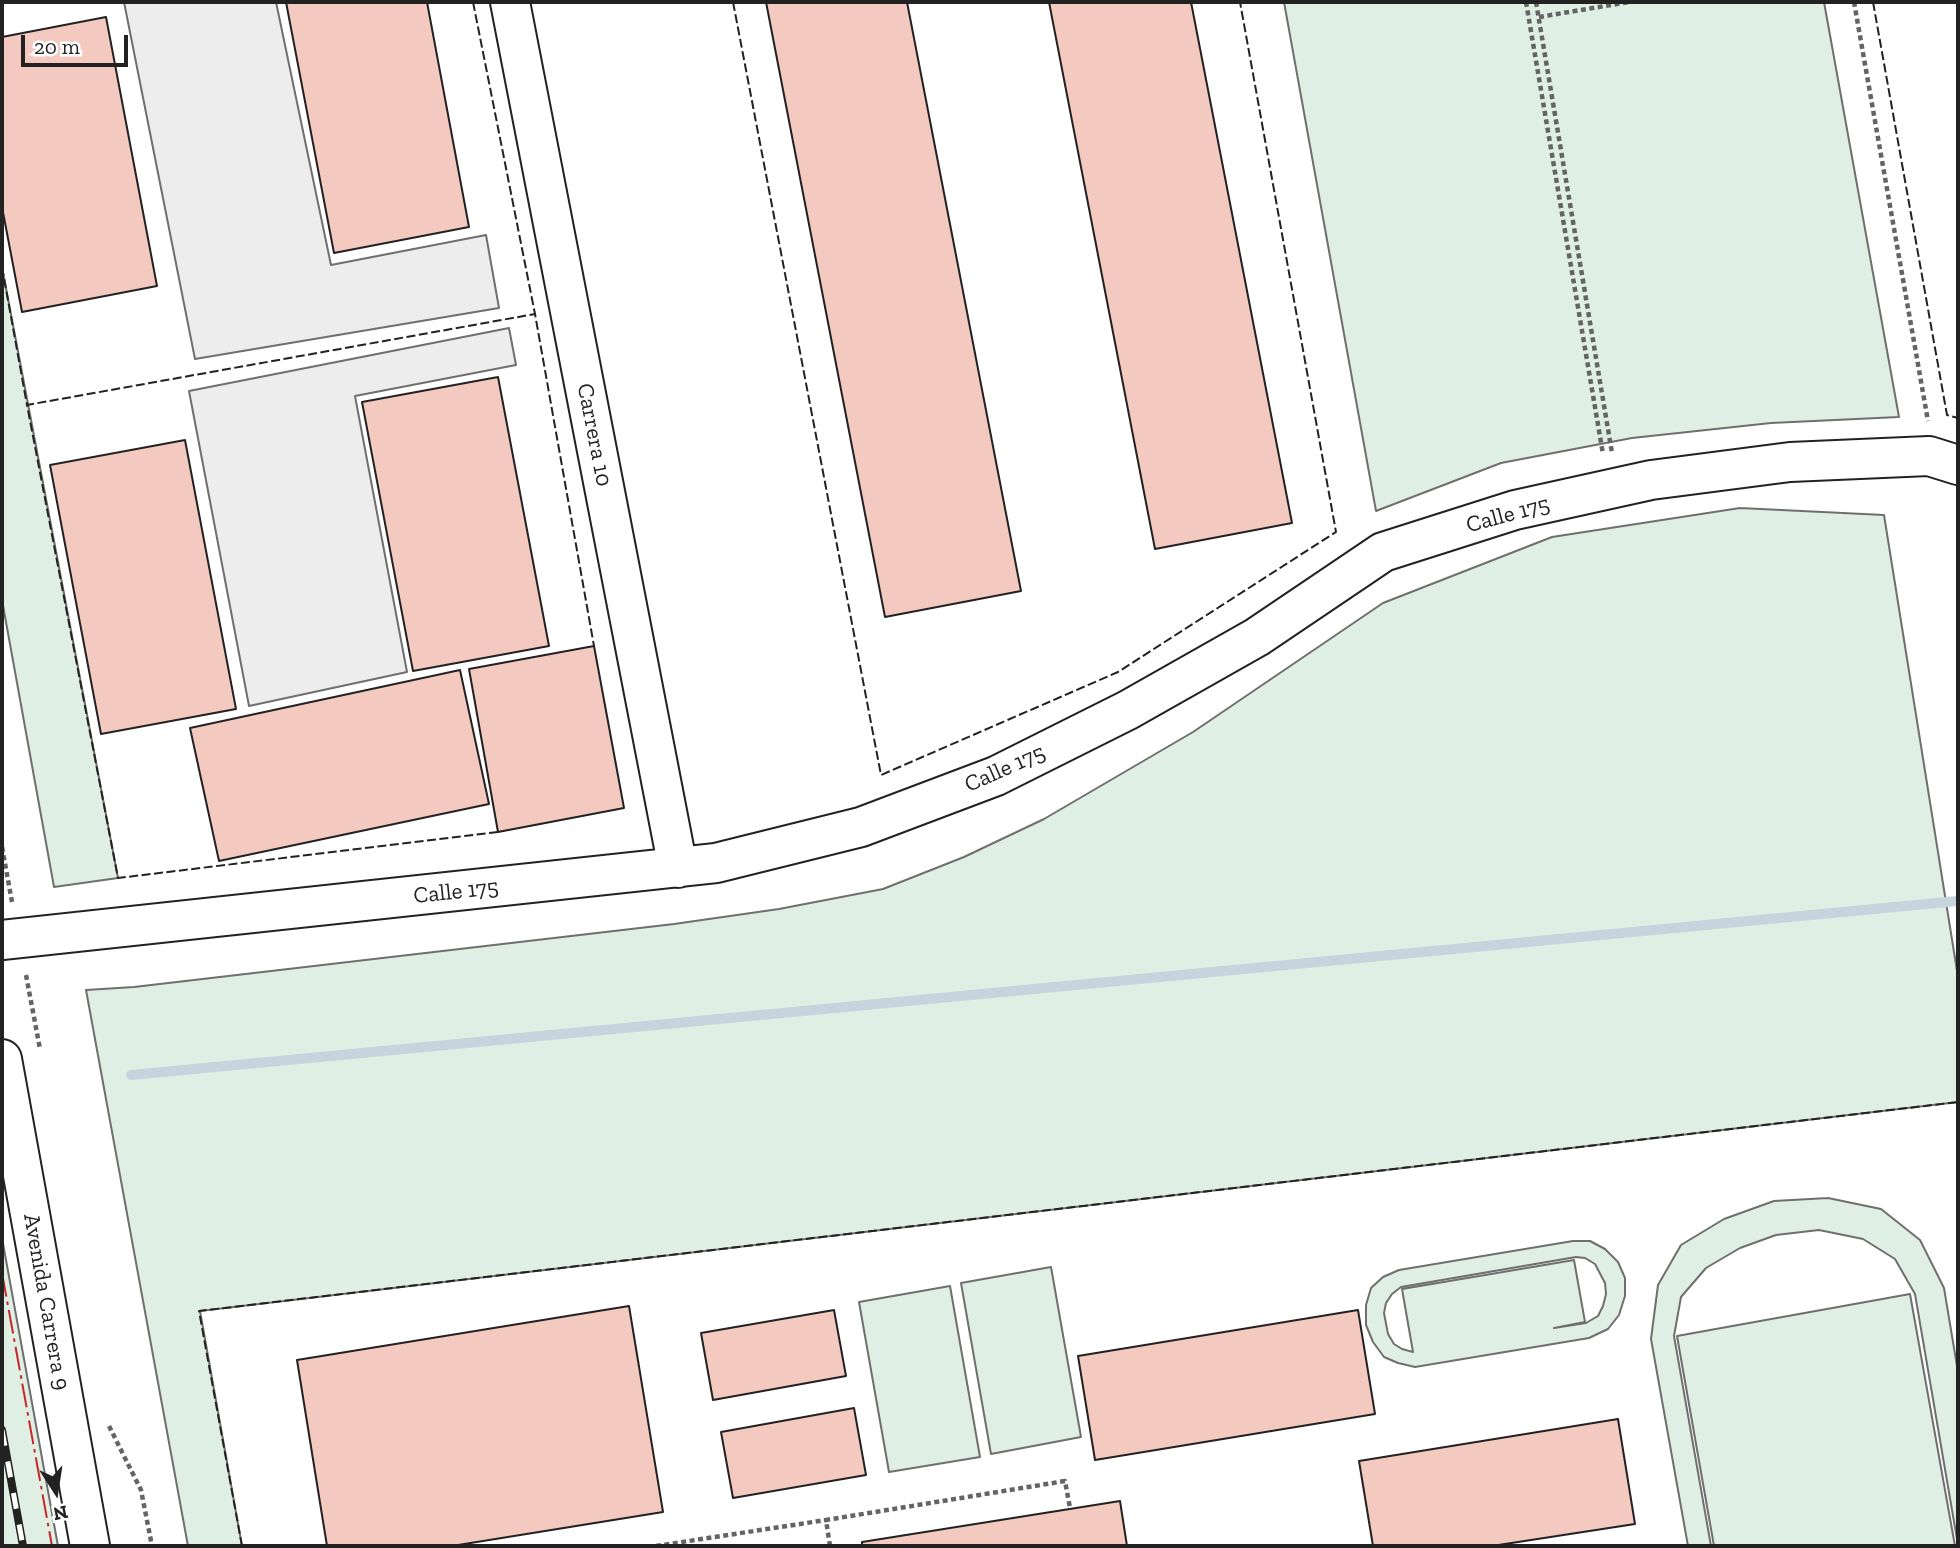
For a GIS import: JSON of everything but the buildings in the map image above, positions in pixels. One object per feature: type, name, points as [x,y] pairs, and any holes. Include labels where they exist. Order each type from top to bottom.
[{"type":"street","name":"Carrera 10","points":[[510,2],[678,868]]},
{"type":"street","name":"Calle 175","points":[[11,939],[716,863],[861,827],[996,776],[1128,710],[1257,637],[1383,552],[1515,510],[1651,480],[1790,462],[1929,456],[1958,465]]},
{"type":"street","name":"Avenida Carrera 9","points":[[2,1059],[90,1546]]},
{"type":"path","points":[[1526,2],[1605,465]]},
{"type":"path","points":[[1536,2],[1614,463]]},
{"type":"path","points":[[1539,17],[1629,2]]},
{"type":"path","points":[[1854,2],[1928,422]]},
{"type":"path","points":[[2,846],[11,939],[42,1062]]},
{"type":"path","points":[[108,1417],[110,1431],[141,1490],[152,1546]]},
{"type":"path","points":[[656,1546],[1065,1481],[1070,1508]]},
{"type":"path","points":[[826,1520],[830,1546]]},
{"type":"green space","points":[[1284,2],[1824,2],[1899,417],[1771,423],[1632,438],[1501,463],[1376,511]]},
{"type":"green space","points":[[2,267],[118,878],[54,887],[2,600]]},
{"type":"green space","points":[[1740,508],[1884,515],[1958,977],[1958,1102],[200,1311],[242,1546],[188,1546],[86,990],[134,987],[674,924],[779,909],[883,889],[964,857],[1044,819],[1193,732],[1383,603],[1552,537]]},
{"type":"green space","points":[[1828,1198],[1881,1209],[1920,1240],[1944,1288],[1958,1372],[1958,1545],[1915,1294],[1895,1259],[1863,1239],[1819,1230],[1776,1235],[1740,1248],[1706,1268],[1681,1297],[1674,1336],[1711,1546],[1688,1546],[1651,1339],[1658,1285],[1681,1245],[1724,1219],[1774,1201]]},
{"type":"green space","points":[[2,1238],[58,1546],[2,1546]]},
{"type":"green space","points":[[1573,1241],[1590,1241],[1605,1249],[1618,1262],[1625,1278],[1625,1296],[1619,1315],[1608,1329],[1589,1338],[1415,1367],[1384,1357],[1373,1342],[1366,1325],[1366,1305],[1371,1288],[1383,1277],[1399,1270]],"holes":[[[1576,1257],[1585,1258],[1595,1264],[1605,1283],[1606,1294],[1598,1316],[1586,1323],[1554,1328],[1585,1322],[1574,1260],[1402,1289],[1413,1352],[1394,1344],[1388,1334],[1384,1313],[1386,1303],[1401,1287]]]},
{"type":"green space","points":[[1051,1267],[1081,1437],[991,1454],[961,1283]]},
{"type":"green space","points":[[950,1286],[980,1457],[889,1472],[859,1302]]},
{"type":"green space","points":[[1910,1294],[1955,1546],[1714,1546],[1677,1336]]},
{"type":"shaded area","points":[[124,2],[276,2],[331,265],[486,235],[499,308],[195,359]]},
{"type":"shaded area","points":[[509,328],[516,365],[355,396],[407,672],[249,706],[189,391]]},
{"type":"waterway","points":[[131,1075],[1958,901]]},
{"type":"railway","points":[[2,1430],[23,1546]]},
{"type":"fence","points":[[473,2],[535,314]]},
{"type":"fence","points":[[733,2],[881,775],[1118,672],[1336,532],[1240,2]]},
{"type":"fence","points":[[1873,2],[1947,415],[1958,418]]},
{"type":"fence","points":[[2,267],[27,405]]},
{"type":"fence","points":[[498,832],[118,878],[27,405],[535,314],[594,646]]},
{"type":"fence","points":[[242,1546],[199,1311],[1958,1102]]},
{"type":"power","points":[[2,1273],[52,1546]]}]
